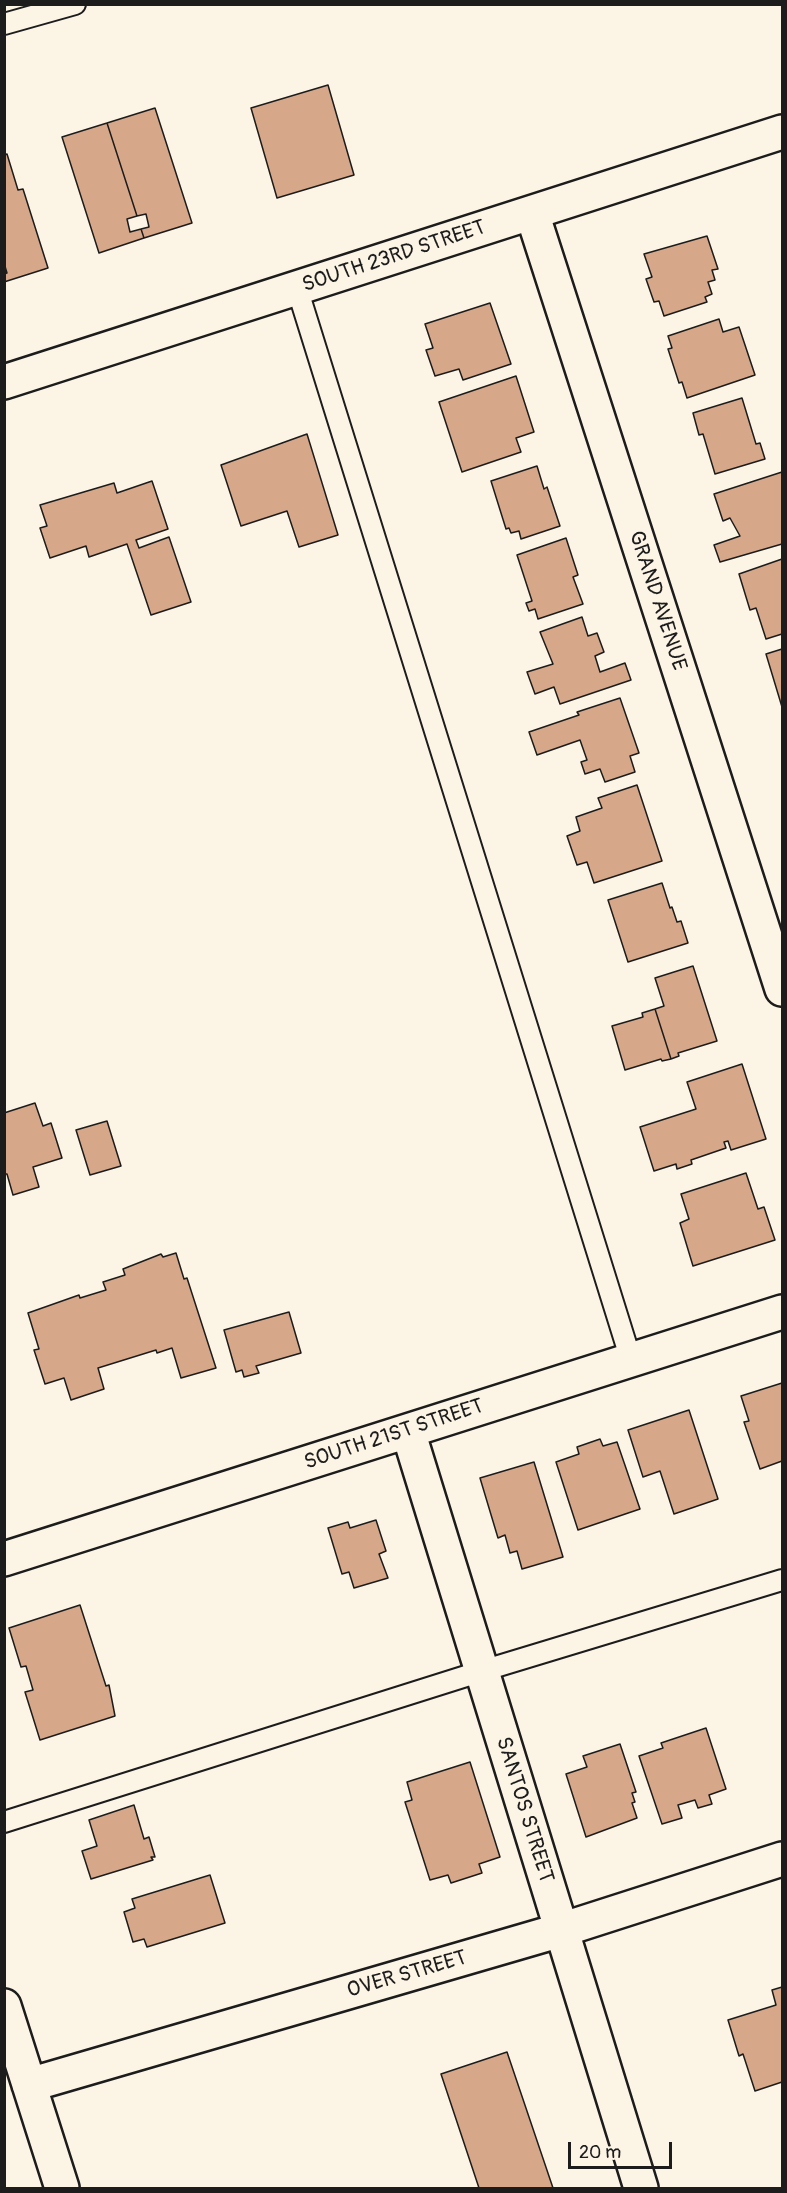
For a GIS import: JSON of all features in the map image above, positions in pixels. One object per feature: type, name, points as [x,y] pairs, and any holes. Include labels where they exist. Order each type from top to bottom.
[{"type":"street","name":"SOUTH 23RD STREET","points":[[4,382],[783,132]]},
{"type":"street","name":"GRAND AVENUE","points":[[532,213],[783,989]]},
{"type":"street","name":"SOUTH 21ST STREET","points":[[4,1559],[783,1312]]},
{"type":"street","name":"SANTOS STREET","points":[[408,1431],[640,2188]]},
{"type":"street","name":"OVER STREET","points":[[29,2085],[561,1929],[783,1859]]},
{"type":"street","points":[[4,2006],[62,2188]]},
{"type":"lane","points":[[4,24],[75,4]]},
{"type":"lane","points":[[297,288],[631,1360]]},
{"type":"lane","points":[[4,1822],[482,1671],[783,1580]]},
{"type":"building","points":[[328,85],[354,175],[277,198],[251,108]]},
{"type":"building","points":[[155,108],[192,223],[144,238],[141,229],[149,227],[146,214],[137,216],[107,123]]},
{"type":"building","points":[[107,123],[137,216],[127,219],[130,232],[141,229],[144,238],[99,253],[62,137]]},
{"type":"building","points":[[7,154],[18,190],[23,189],[48,268],[4,282],[4,274],[7,273],[4,263],[4,155]]},
{"type":"building","points":[[707,236],[718,269],[712,270],[715,280],[708,282],[712,294],[705,297],[707,302],[664,316],[659,301],[654,302],[646,279],[652,277],[644,254]]},
{"type":"building","points":[[490,303],[511,364],[463,380],[459,369],[435,376],[426,350],[433,348],[425,324]]},
{"type":"building","points":[[719,319],[723,332],[739,327],[755,375],[687,398],[682,382],[679,383],[668,349],[672,348],[668,336]]},
{"type":"building","points":[[516,376],[534,432],[516,438],[521,452],[462,472],[439,402]]},
{"type":"building","points":[[742,398],[756,444],[760,443],[765,459],[715,474],[703,434],[699,435],[693,413]]},
{"type":"building","points":[[307,434],[338,535],[299,547],[287,511],[241,526],[221,465]]},
{"type":"building","points":[[537,466],[544,489],[547,487],[560,526],[521,539],[519,531],[511,533],[509,528],[506,529],[491,481]]},
{"type":"building","points":[[782,472],[782,544],[720,562],[714,545],[740,536],[730,518],[723,521],[714,494]]},
{"type":"building","points":[[152,481],[168,529],[136,540],[139,548],[169,537],[191,602],[151,615],[127,544],[89,557],[86,546],[50,558],[40,528],[47,526],[40,505],[114,483],[117,493]]},
{"type":"building","points":[[566,538],[578,575],[573,577],[583,604],[538,619],[535,609],[529,611],[526,603],[532,601],[517,555]]},
{"type":"building","points":[[782,559],[782,634],[766,639],[756,608],[750,610],[739,574]]},
{"type":"building","points":[[582,617],[588,636],[597,633],[604,652],[595,656],[600,672],[625,663],[631,680],[560,704],[554,687],[535,694],[527,672],[553,664],[540,632]]},
{"type":"building","points":[[782,649],[782,707],[766,654]]},
{"type":"building","points":[[620,698],[639,753],[630,756],[635,772],[605,782],[600,769],[585,774],[581,762],[587,760],[580,740],[537,755],[529,732],[579,715],[577,712]]},
{"type":"building","points":[[637,785],[662,861],[594,883],[587,862],[577,865],[567,836],[580,831],[576,817],[602,808],[598,798]]},
{"type":"building","points":[[662,883],[670,908],[672,907],[677,922],[681,921],[688,943],[628,962],[608,900]]},
{"type":"building","points":[[693,966],[717,1041],[678,1053],[679,1056],[671,1059],[655,1009],[664,1006],[655,978]]},
{"type":"building","points":[[655,1009],[671,1059],[662,1061],[661,1059],[625,1070],[612,1026],[643,1017],[642,1013]]},
{"type":"building","points":[[742,1064],[766,1139],[731,1150],[728,1141],[724,1142],[726,1148],[691,1160],[692,1164],[677,1169],[676,1164],[654,1171],[640,1127],[696,1109],[687,1082]]},
{"type":"building","points":[[35,1103],[43,1126],[51,1123],[62,1158],[33,1167],[39,1187],[13,1195],[7,1174],[4,1174],[4,1113]]},
{"type":"building","points":[[107,1121],[121,1166],[90,1175],[76,1130]]},
{"type":"building","points":[[746,1173],[758,1209],[764,1207],[775,1240],[693,1266],[680,1223],[689,1219],[681,1194]]},
{"type":"building","points":[[176,1253],[184,1279],[187,1278],[216,1368],[181,1378],[172,1348],[157,1353],[156,1350],[98,1368],[104,1389],[71,1400],[64,1378],[45,1384],[34,1350],[39,1349],[28,1313],[79,1295],[80,1298],[106,1290],[103,1282],[125,1275],[123,1269],[161,1254],[163,1257]]},
{"type":"building","points":[[289,1312],[301,1353],[256,1366],[259,1373],[244,1377],[242,1370],[236,1372],[224,1330]]},
{"type":"building","points":[[782,1383],[782,1461],[760,1469],[744,1422],[749,1421],[741,1396]]},
{"type":"building","points":[[689,1410],[718,1499],[674,1514],[660,1471],[643,1477],[628,1430]]},
{"type":"building","points":[[600,1439],[603,1446],[617,1442],[640,1509],[578,1530],[556,1462],[579,1454],[577,1447]]},
{"type":"building","points":[[534,1462],[563,1557],[522,1569],[517,1551],[510,1553],[505,1535],[498,1538],[480,1478]]},
{"type":"building","points":[[376,1520],[386,1551],[379,1554],[388,1578],[354,1588],[349,1572],[342,1574],[328,1528],[348,1522],[350,1528]]},
{"type":"building","points":[[80,1605],[106,1686],[109,1685],[115,1716],[40,1740],[25,1692],[33,1690],[26,1666],[21,1667],[9,1628]]},
{"type":"building","points":[[706,1728],[726,1789],[709,1795],[712,1804],[698,1808],[695,1800],[678,1805],[682,1818],[662,1824],[639,1756],[663,1748],[661,1743]]},
{"type":"building","points":[[620,1744],[636,1792],[632,1793],[635,1802],[632,1803],[637,1818],[586,1837],[566,1774],[587,1767],[583,1756]]},
{"type":"building","points":[[470,1762],[500,1857],[479,1864],[482,1873],[451,1883],[448,1875],[430,1880],[405,1802],[412,1800],[407,1782]]},
{"type":"building","points":[[134,1805],[144,1839],[149,1837],[155,1857],[151,1857],[153,1860],[91,1879],[82,1851],[97,1846],[89,1820]]},
{"type":"building","points":[[210,1875],[225,1923],[147,1947],[144,1939],[133,1942],[124,1912],[135,1908],[132,1899]]},
{"type":"building","points":[[782,1987],[782,2082],[755,2091],[743,2054],[739,2056],[728,2020],[776,2005],[772,1990]]},
{"type":"building","points":[[507,2052],[553,2188],[479,2188],[441,2074]]}]
